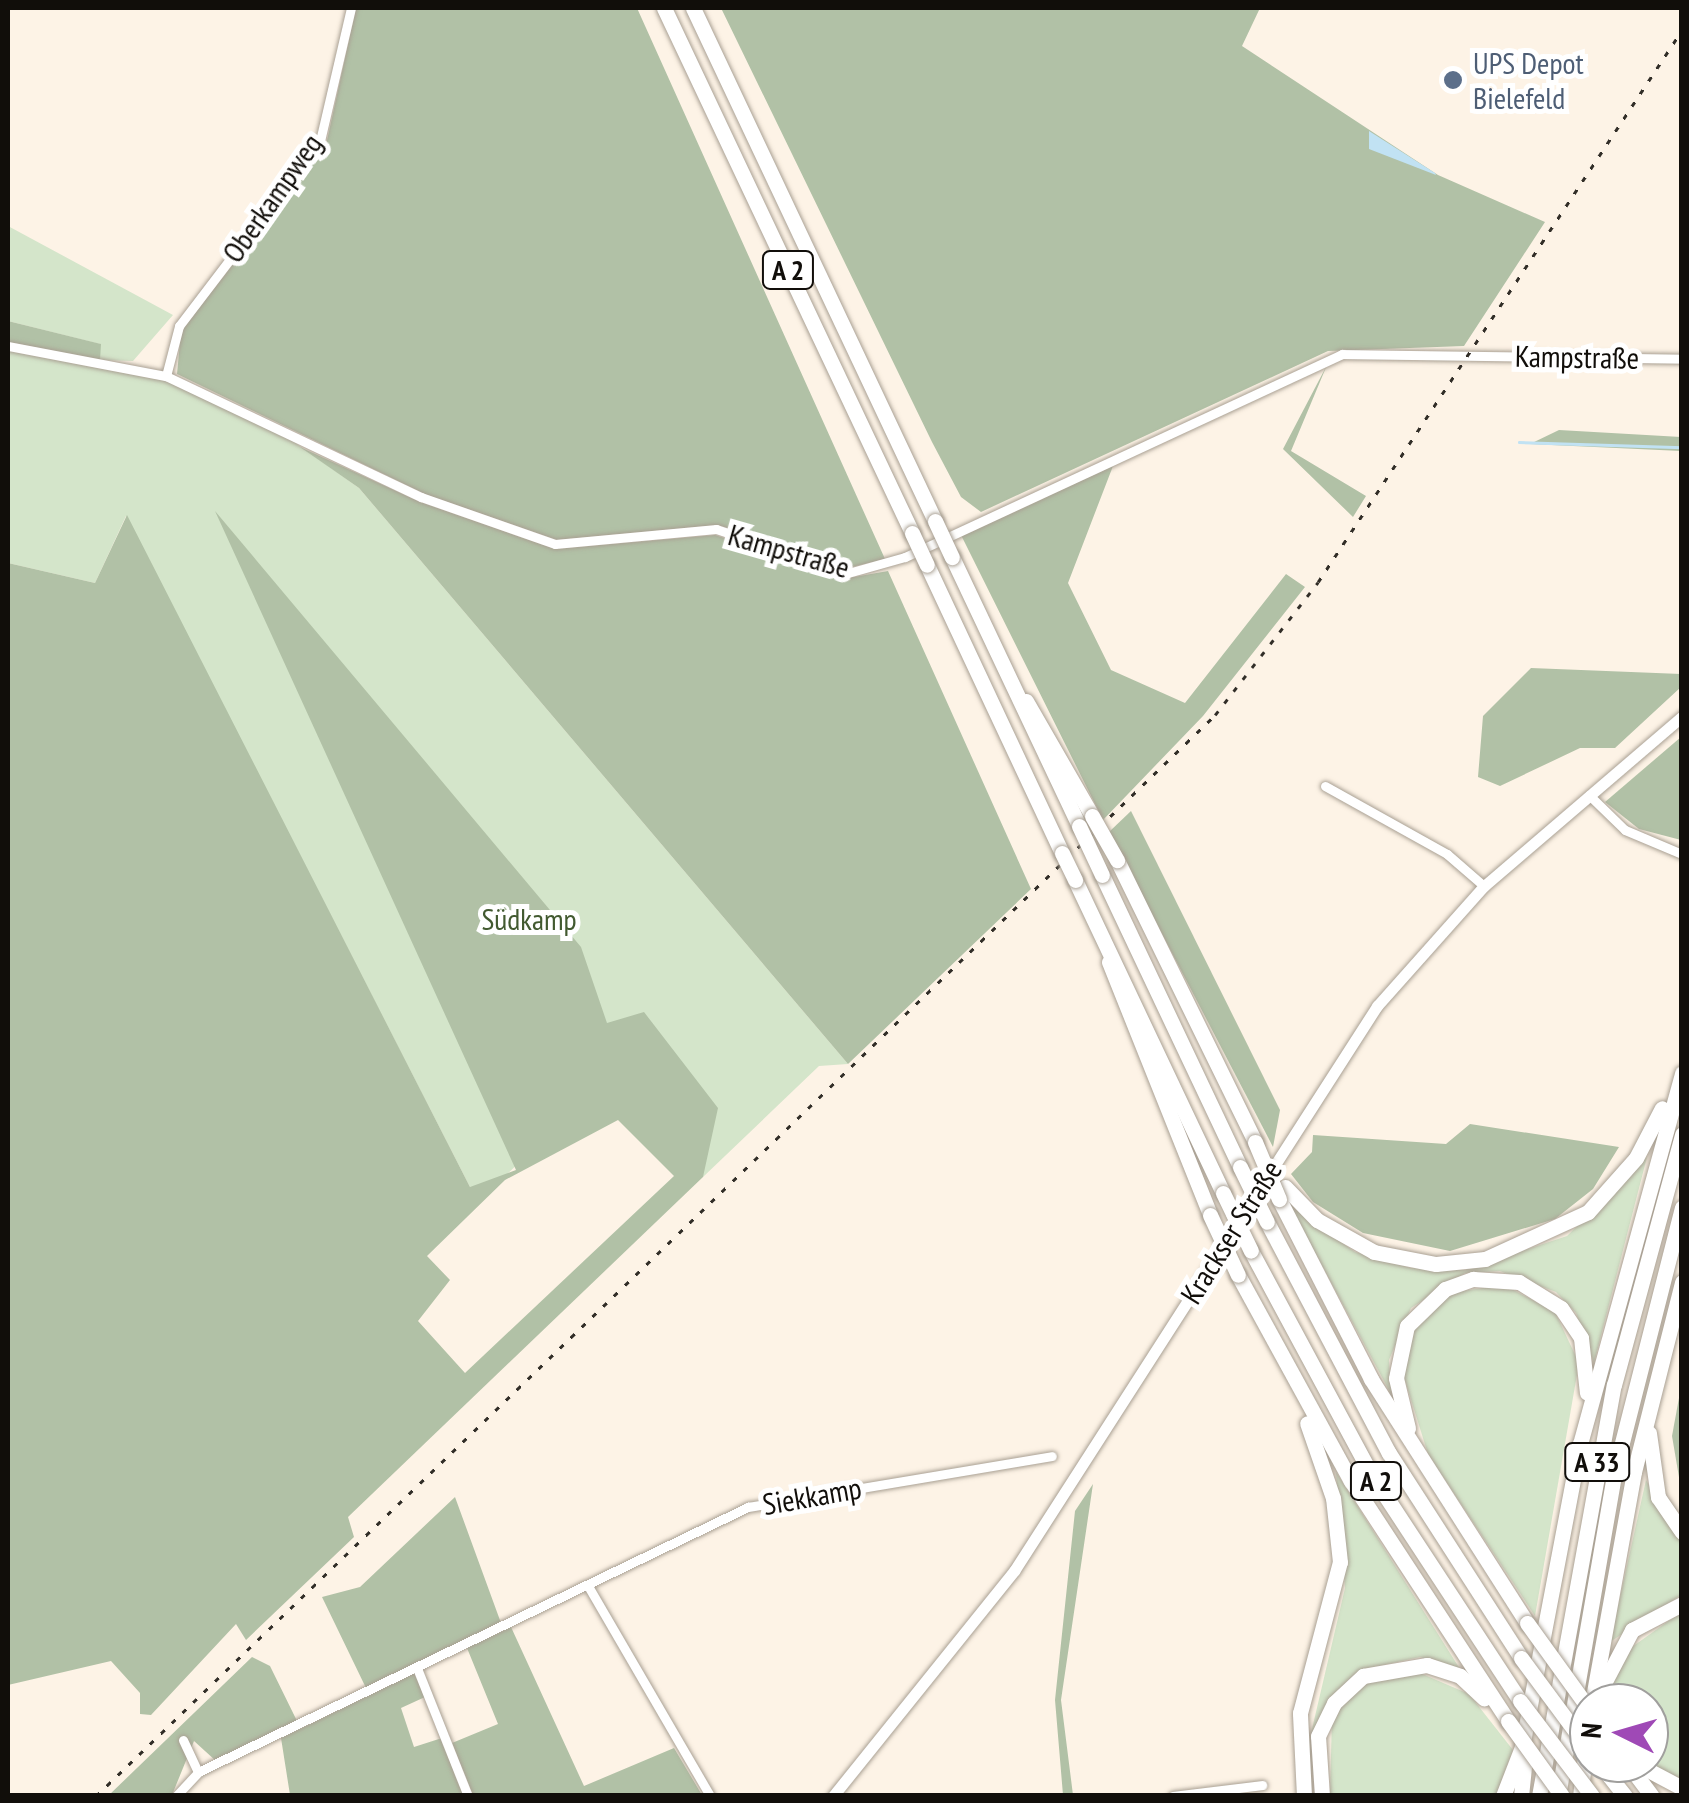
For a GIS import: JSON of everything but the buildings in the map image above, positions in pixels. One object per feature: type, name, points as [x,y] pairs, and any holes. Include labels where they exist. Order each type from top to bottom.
[{"type":"highway","name":"A 2","points":[[664,8],[1251,1250],[1371,1474],[1592,1796]]},
{"type":"highway","name":"A 2","points":[[693,8],[1014,687],[1085,821],[1102,875],[1266,1222],[1389,1453],[1569,1725]]},
{"type":"highway","points":[[1085,821],[1116,860],[1255,1142],[1418,1455],[1527,1623],[1575,1683]]},
{"type":"highway","points":[[1109,953],[1109,977],[1210,1215],[1317,1446],[1340,1538],[1334,1609],[1300,1712],[1304,1796]]},
{"type":"highway","points":[[1282,1193],[1340,1236],[1395,1258],[1453,1264],[1524,1249],[1612,1189],[1682,1064]]},
{"type":"highway","points":[[1503,1796],[1580,1444],[1682,1073]]},
{"type":"highway","name":"A 33","points":[[1539,1796],[1610,1404],[1682,1134]]},
{"type":"highway","name":"A 33","points":[[1560,1796],[1614,1474],[1682,1208]]},
{"type":"highway","points":[[1418,1455],[1396,1378],[1407,1326],[1445,1289],[1489,1278],[1536,1288],[1572,1322],[1588,1378],[1580,1444]]},
{"type":"highway","points":[[1597,1683],[1655,1385],[1682,1282]]},
{"type":"highway","points":[[1260,1320],[1351,1481],[1560,1796]]},
{"type":"highway","points":[[1655,1385],[1650,1462],[1682,1532]]},
{"type":"highway","points":[[1604,1683],[1632,1630],[1682,1604]]},
{"type":"highway","points":[[1322,1796],[1318,1736],[1363,1676],[1407,1664],[1443,1669],[1508,1721]]},
{"type":"highway","points":[[1521,1796],[1526,1696]]},
{"type":"street","name":"Oberkampweg","points":[[166,376],[179,326],[320,141],[350,8]]},
{"type":"street","name":"Kampstraße","points":[[8,346],[166,376],[420,497],[555,544],[716,529],[848,573],[905,557],[1342,354],[1682,359]]},
{"type":"street","name":"Krackser Straße","points":[[833,1796],[1047,1522],[1366,1022],[1484,886],[1682,716]]},
{"type":"street","points":[[1325,786],[1448,854],[1484,886]]},
{"type":"street","points":[[1589,795],[1625,830],[1682,854]]},
{"type":"street","name":"Siekkamp","points":[[176,1796],[198,1772],[748,1507],[1052,1456]]},
{"type":"street","points":[[588,1586],[710,1796]]},
{"type":"street","points":[[417,1668],[468,1796]]},
{"type":"street","points":[[183,1740],[198,1772]]},
{"type":"street","points":[[1173,1796],[1262,1785]]},
{"type":"green space","points":[[356,8],[637,8],[885,559],[852,567],[718,525],[557,540],[427,495],[177,374],[181,331],[326,145]]},
{"type":"green space","points":[[721,8],[1260,8],[1242,46],[1438,175],[1545,222],[1464,346],[1328,351],[981,512],[961,497],[932,442]]},
{"type":"green space","points":[[8,226],[173,315],[133,361],[100,360],[100,344],[8,321]]},
{"type":"green space","points":[[8,321],[101,344],[100,360],[8,342]]},
{"type":"green space","name":"Südkamp","points":[[8,351],[176,383],[287,437],[359,488],[848,1064],[819,1066],[703,1177],[608,1078],[483,1197],[470,1187],[126,516],[95,583],[8,563]]},
{"type":"green space","points":[[1327,365],[1291,451],[1366,496],[1353,517],[1283,449]]},
{"type":"green space","points":[[1559,430],[1681,437],[1681,451],[1530,444]]},
{"type":"green space","points":[[300,447],[420,502],[555,549],[715,535],[848,578],[888,571],[1031,889],[848,1064],[359,488]]},
{"type":"green space","points":[[1113,466],[1068,583],[1111,670],[1185,703],[1286,574],[1305,587],[1203,716],[1103,820],[961,535]]},
{"type":"green space","points":[[215,511],[581,947],[607,1023],[644,1012],[718,1108],[703,1177],[348,1517],[354,1537],[246,1640],[236,1624],[151,1715],[140,1714],[140,1693],[111,1661],[8,1685],[8,563],[95,583],[127,515],[470,1187],[516,1170]],"holes":[[[618,1120],[674,1176],[465,1373],[418,1321],[450,1280],[427,1256],[505,1180]]]},
{"type":"green space","points":[[1531,668],[1681,674],[1681,687],[1615,748],[1580,748],[1500,786],[1478,777],[1483,716]]},
{"type":"green space","points":[[1681,737],[1681,840],[1639,829],[1605,802]]},
{"type":"green space","points":[[1131,811],[1280,1110],[1273,1147],[1109,832]]},
{"type":"green space","points":[[1470,1124],[1619,1147],[1593,1189],[1555,1219],[1450,1251],[1363,1233],[1313,1202],[1291,1174],[1312,1152],[1313,1135],[1446,1144]]},
{"type":"green space","points":[[1647,1157],[1594,1363],[1576,1313],[1556,1292],[1500,1271],[1465,1273],[1411,1308],[1389,1360],[1391,1394],[1290,1206],[1355,1252],[1411,1268],[1465,1270],[1567,1236]]},
{"type":"green space","points":[[1504,1285],[1555,1312],[1579,1363],[1535,1616],[1428,1454],[1403,1374],[1415,1328],[1448,1293]]},
{"type":"green space","points":[[1681,1387],[1682,1489],[1672,1436]]},
{"type":"green space","points":[[1336,1472],[1460,1669],[1420,1657],[1361,1670],[1323,1710],[1305,1759],[1345,1588]]},
{"type":"green space","points":[[1646,1480],[1681,1541],[1681,1595],[1610,1642]]},
{"type":"green space","points":[[1093,1484],[1061,1700],[1073,1795],[1063,1795],[1055,1700],[1075,1511]]},
{"type":"green space","points":[[455,1497],[501,1623],[366,1688],[322,1597],[360,1587]]},
{"type":"green space","points":[[1681,1612],[1681,1779],[1669,1773],[1669,1683],[1612,1683],[1625,1652]]},
{"type":"green space","points":[[511,1627],[584,1786],[674,1748],[702,1795],[473,1795],[452,1743],[498,1724],[467,1648]]},
{"type":"green space","points":[[252,1657],[270,1666],[297,1721],[216,1761],[194,1741],[172,1795],[108,1796]]},
{"type":"green space","points":[[415,1673],[425,1697],[401,1708],[414,1747],[442,1738],[463,1794],[290,1795],[281,1738]]},
{"type":"green space","points":[[1420,1673],[1469,1694],[1513,1750],[1496,1795],[1330,1796],[1332,1716],[1363,1681]]},
{"type":"water","points":[[1369,131],[1435,173],[1436,175],[1369,149]]},
{"type":"waterway","points":[[1519,442],[1682,447]]},
{"type":"railway","points":[[96,1796],[1215,715],[1318,582],[1682,30]]},
{"type":"place","name":"UPS Depot Bielefeld","points":[[1453,80]]}]
